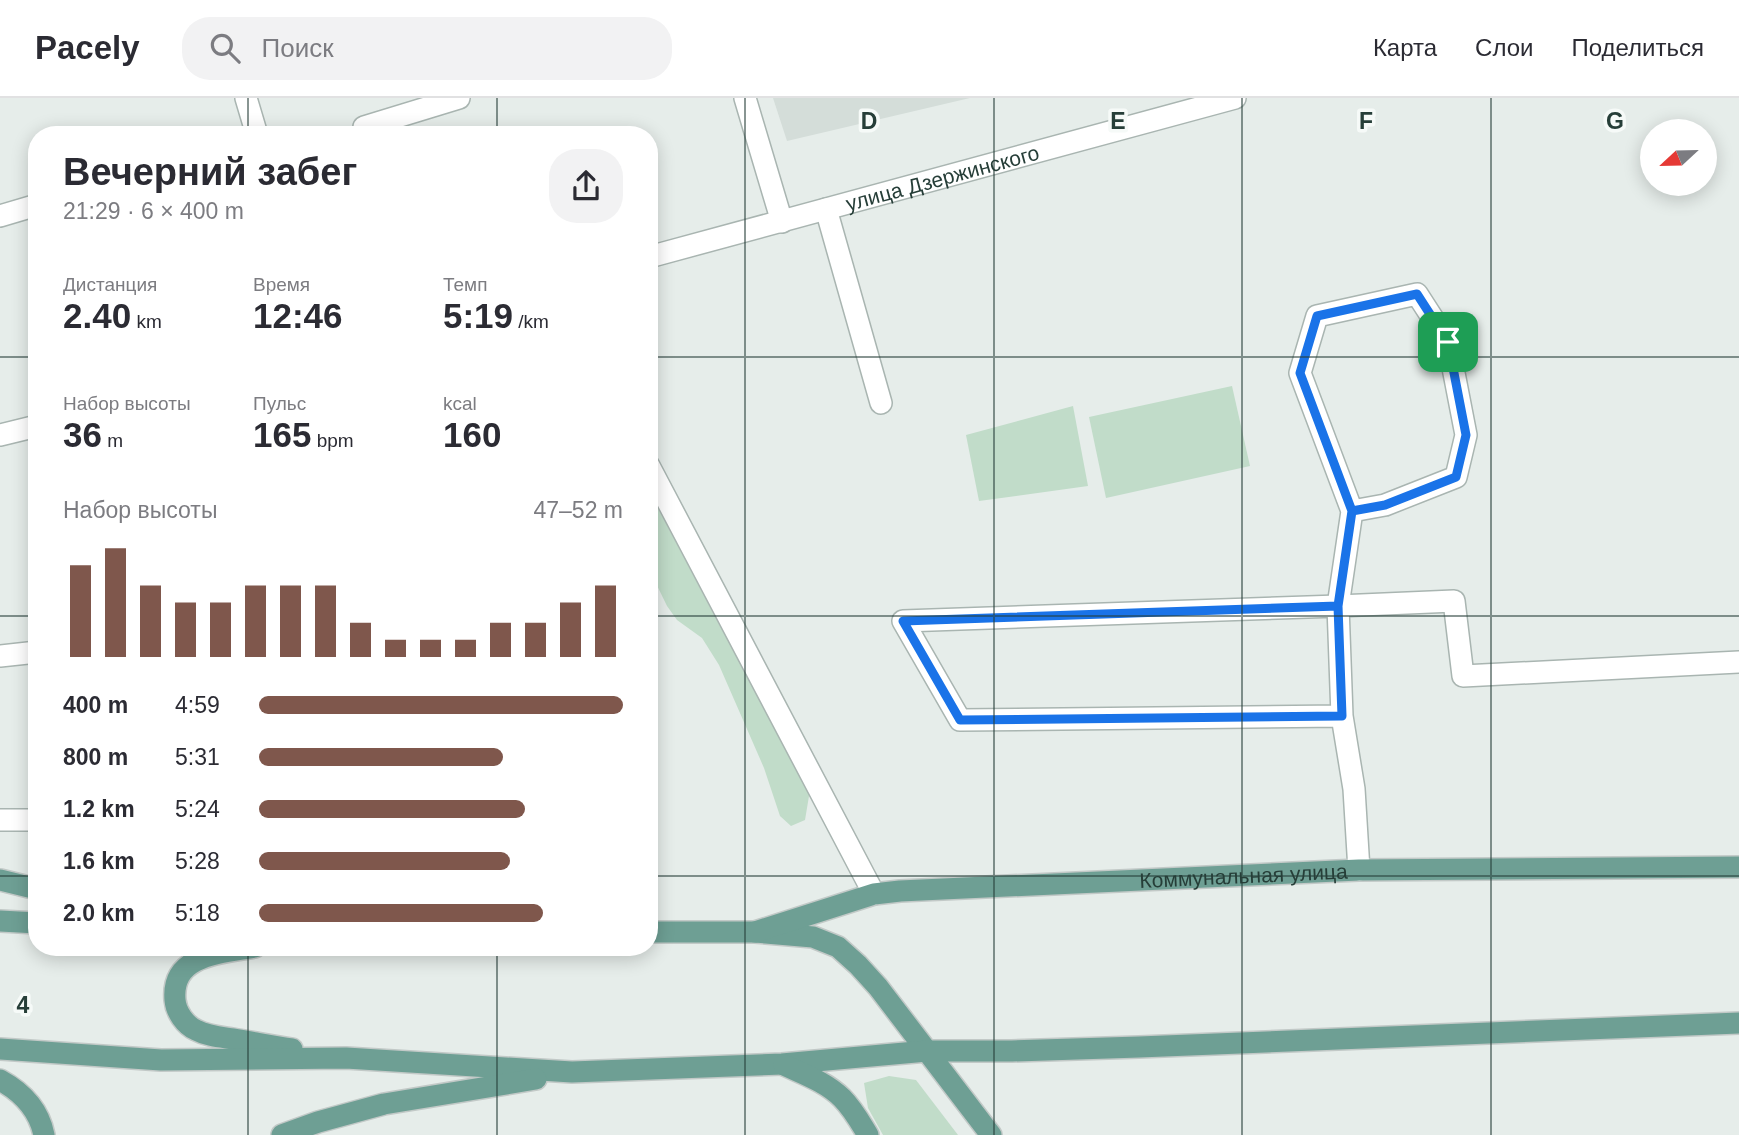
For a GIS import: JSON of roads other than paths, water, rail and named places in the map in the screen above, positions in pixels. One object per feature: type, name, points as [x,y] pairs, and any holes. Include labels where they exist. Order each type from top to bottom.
[{"type":"main road","name":"Коммунальная улица","points":[[755,932],[874,894],[901,891],[1359,870],[1739,867]]},
{"type":"main road","points":[[0,880],[28,887]]},
{"type":"main road","points":[[0,921],[28,923]]},
{"type":"main road","points":[[658,932],[755,932],[813,937],[838,947],[878,987],[991,1135]]},
{"type":"main road","points":[[208,956],[187,966],[177,977],[175,1005],[191,1028],[205,1034],[346,1058]]},
{"type":"main road","points":[[0,1049],[160,1060],[346,1058],[572,1072],[782,1064],[927,1051],[1139,1047],[1739,1023]]},
{"type":"main road","points":[[782,1064],[820,1082],[841,1096],[868,1135]]},
{"type":"main road","points":[[282,1135],[317,1122],[384,1104],[572,1072]]},
{"type":"main road","points":[[0,1080],[25,1097],[36,1111],[44,1135]]},
{"type":"street","points":[[246,98],[254,126]]},
{"type":"street","points":[[367,126],[459,98]]},
{"type":"street","points":[[746,98],[782,222]]},
{"type":"street","name":"улица Дзержинского","points":[[658,255],[1235,98]]},
{"type":"street","points":[[0,216],[28,208]]},
{"type":"street","points":[[826,209],[881,403]]},
{"type":"street","points":[[1352,511],[1385,505],[1456,477],[1466,435],[1448,342],[1417,294],[1317,316],[1300,373],[1352,511],[1338,606],[1342,716],[1354,789],[1359,870]]},
{"type":"street","points":[[0,435],[28,428]]},
{"type":"street","points":[[658,483],[874,894]]},
{"type":"street","points":[[1342,716],[960,720],[903,621],[1454,601],[1462,676],[1739,662]]},
{"type":"street","points":[[0,656],[28,653]]},
{"type":"street","points":[[0,820],[28,820]]}]
